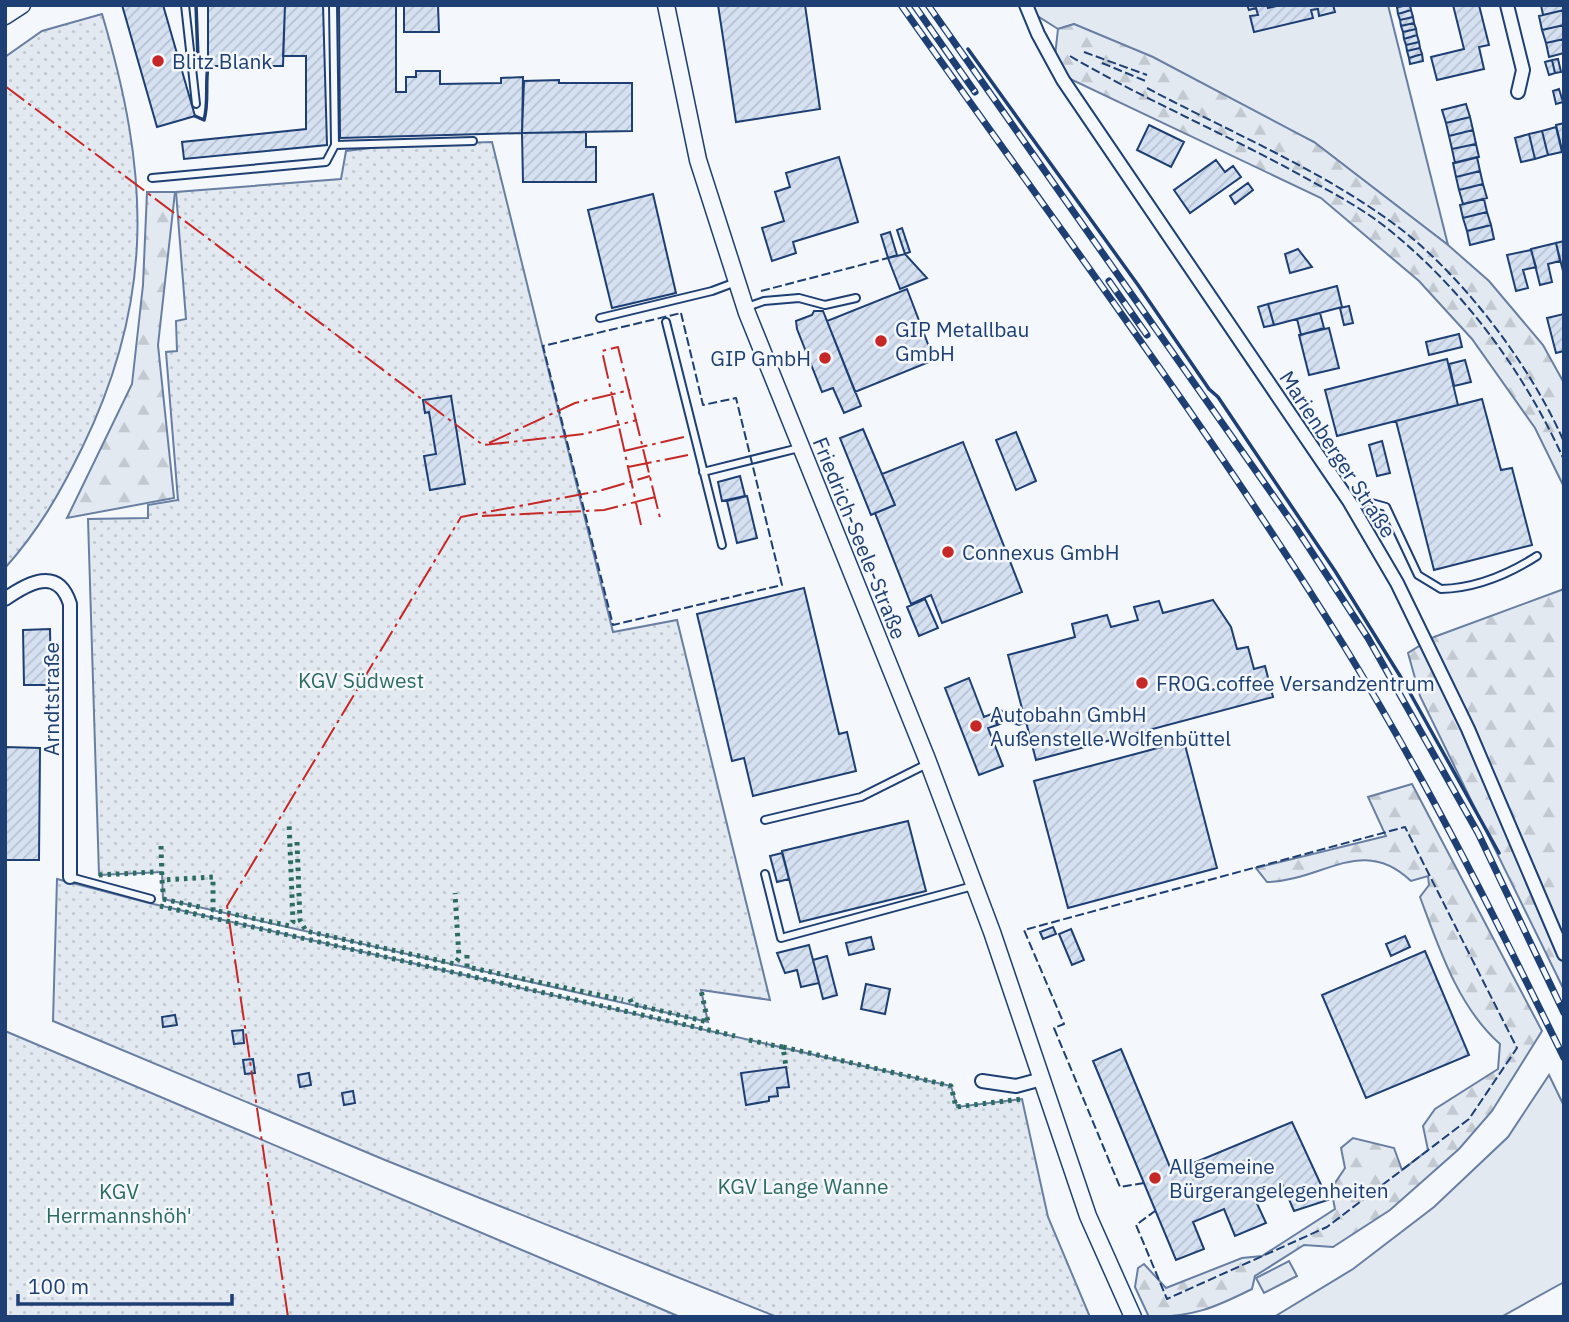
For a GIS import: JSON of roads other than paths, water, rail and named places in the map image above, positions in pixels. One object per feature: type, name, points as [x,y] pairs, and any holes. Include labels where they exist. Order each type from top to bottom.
[{"type":"street","points":[[5,16],[22,5]]},
{"type":"street","name":"Friedrich-Seele-Straße","points":[[666,5],[698,160],[745,308],[929,763],[975,886],[1088,1216],[1133,1317]]},
{"type":"street","name":"Marienberger Straße","points":[[1026,5],[1038,34],[1069,89],[1353,507],[1397,583],[1468,729],[1564,954]]},
{"type":"street","points":[[1507,5],[1523,70],[1518,92]]},
{"type":"street","name":"Arndtstraße","points":[[5,599],[41,580],[61,588],[70,604],[70,877]]},
{"type":"street","points":[[982,1082],[1016,1086],[1042,1079]]},
{"type":"lane","points":[[185,5],[196,104]]},
{"type":"lane","points":[[152,178],[326,162],[334,152],[335,145],[333,5]]},
{"type":"lane","points":[[335,145],[473,141]]},
{"type":"lane","points":[[600,318],[712,291],[736,282]]},
{"type":"lane","points":[[745,308],[764,301],[799,298],[825,305],[856,298]]},
{"type":"lane","points":[[666,322],[722,545]]},
{"type":"lane","points":[[703,472],[800,447]]},
{"type":"lane","points":[[1353,507],[1368,502],[1386,507],[1418,575],[1441,589],[1485,581],[1519,567],[1537,556]]},
{"type":"lane","points":[[765,820],[861,797],[929,763]]},
{"type":"lane","points":[[765,874],[781,938],[975,886]]},
{"type":"lane","points":[[70,877],[151,899]]},
{"type":"railway","points":[[901,5],[1185,404],[1294,566],[1376,699],[1433,800],[1564,1058]]},
{"type":"railway","points":[[914,5],[975,92]]},
{"type":"railway","points":[[928,5],[1296,528],[1368,638],[1478,833],[1564,1013]]},
{"type":"railway","points":[[1109,281],[1147,335]]},
{"type":"place","name":"Blitz Blank","points":[[158,61]]},
{"type":"place","name":"GIP Metallbau GmbH","points":[[881,341]]},
{"type":"place","name":"GIP GmbH","points":[[825,358]]},
{"type":"place","name":"Connexus GmbH","points":[[948,552]]},
{"type":"place","name":"FROG.coffee Versandzentrum","points":[[1142,683]]},
{"type":"place","name":"Autobahn GmbH Außenstelle Wolfenbüttel","points":[[976,726]]},
{"type":"place","name":"Allgemeine Bürgerangelegenheiten","points":[[1155,1178]]},
{"type":"park label","name":"KGV Südwest","points":[[361,680]]},
{"type":"park label","name":"KGV Lange Wanne","points":[[803,1186]]},
{"type":"park label","name":"KGV Herrmannshöh'","points":[[119,1203]]}]
